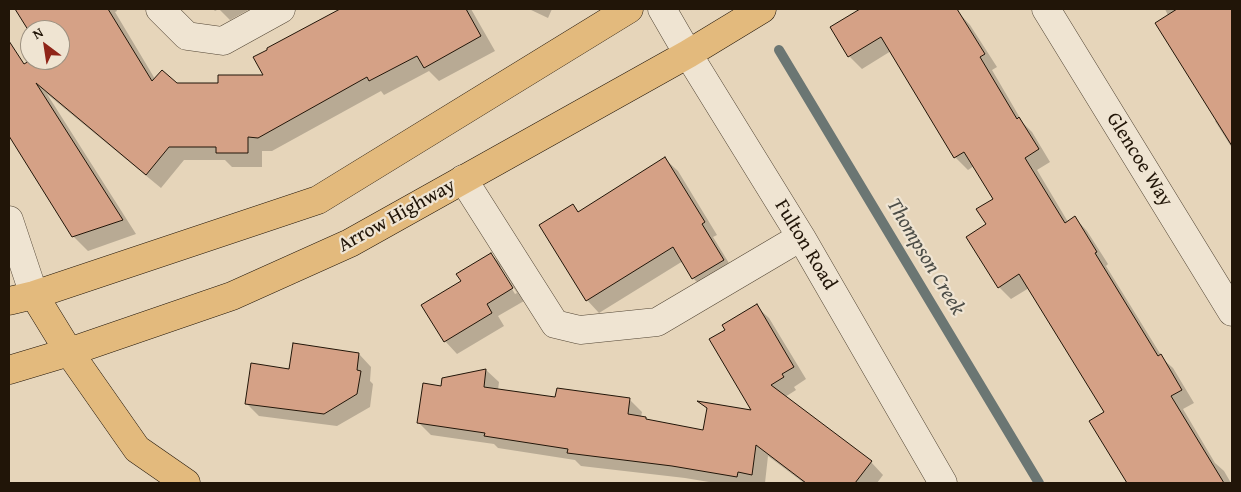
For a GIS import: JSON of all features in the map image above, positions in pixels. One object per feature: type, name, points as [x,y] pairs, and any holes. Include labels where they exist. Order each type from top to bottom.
[{"type":"main road","points":[[186,483],[137,449],[69,352],[21,298],[318,200],[629,9]]},
{"type":"main road","name":"Arrow Highway","points":[[9,370],[69,352],[232,296],[350,243],[688,54],[762,9]]},
{"type":"street","points":[[160,9],[187,36],[223,41],[281,9]]},
{"type":"street","name":"Fulton Road","points":[[662,9],[801,237],[943,483]]},
{"type":"street","name":"Glencoe Way","points":[[1046,9],[1232,312]]},
{"type":"street","points":[[463,179],[555,324],[580,330],[656,322],[801,237]]},
{"type":"street","points":[[9,220],[21,298]]},
{"type":"building","points":[[15,9],[108,9],[152,81],[162,70],[177,83],[218,83],[218,75],[263,75],[253,57],[340,9],[466,9],[481,36],[424,68],[417,56],[369,81],[367,77],[258,138],[248,137],[248,153],[216,153],[216,147],[169,147],[146,175],[36,83],[123,220],[72,237],[9,136],[9,41],[20,58],[20,70],[70,70],[70,20],[22,20]]},
{"type":"building","points":[[860,9],[957,9],[985,54],[980,57],[1017,119],[1019,117],[1039,149],[1025,158],[1065,223],[1075,216],[1097,252],[1095,253],[1158,356],[1161,354],[1182,390],[1171,396],[1224,483],[1127,483],[1089,421],[1104,412],[1019,274],[998,288],[966,237],[986,224],[976,209],[993,199],[964,152],[954,158],[881,37],[848,57],[830,27]]},
{"type":"building","points":[[1177,9],[1232,9],[1232,146],[1155,23]]},
{"type":"building","points":[[665,157],[705,222],[702,224],[724,260],[692,279],[673,247],[586,301],[539,225],[573,204],[578,212]]},
{"type":"building","points":[[491,253],[513,288],[487,304],[492,313],[444,342],[421,305],[461,281],[456,274]]},
{"type":"building","points":[[757,304],[794,367],[782,374],[784,377],[771,385],[872,461],[855,483],[806,483],[756,445],[752,475],[738,472],[737,477],[672,466],[567,453],[568,449],[484,436],[485,433],[417,423],[423,383],[441,386],[442,378],[486,369],[484,387],[555,397],[557,388],[630,398],[628,414],[703,430],[707,408],[697,401],[751,410],[709,339],[725,330],[722,325]]},
{"type":"building","points":[[293,343],[359,353],[357,370],[361,371],[357,394],[324,414],[245,404],[251,363],[289,369]]},
{"type":"waterway","name":"Thompson Creek","points":[[779,50],[1039,483]]}]
